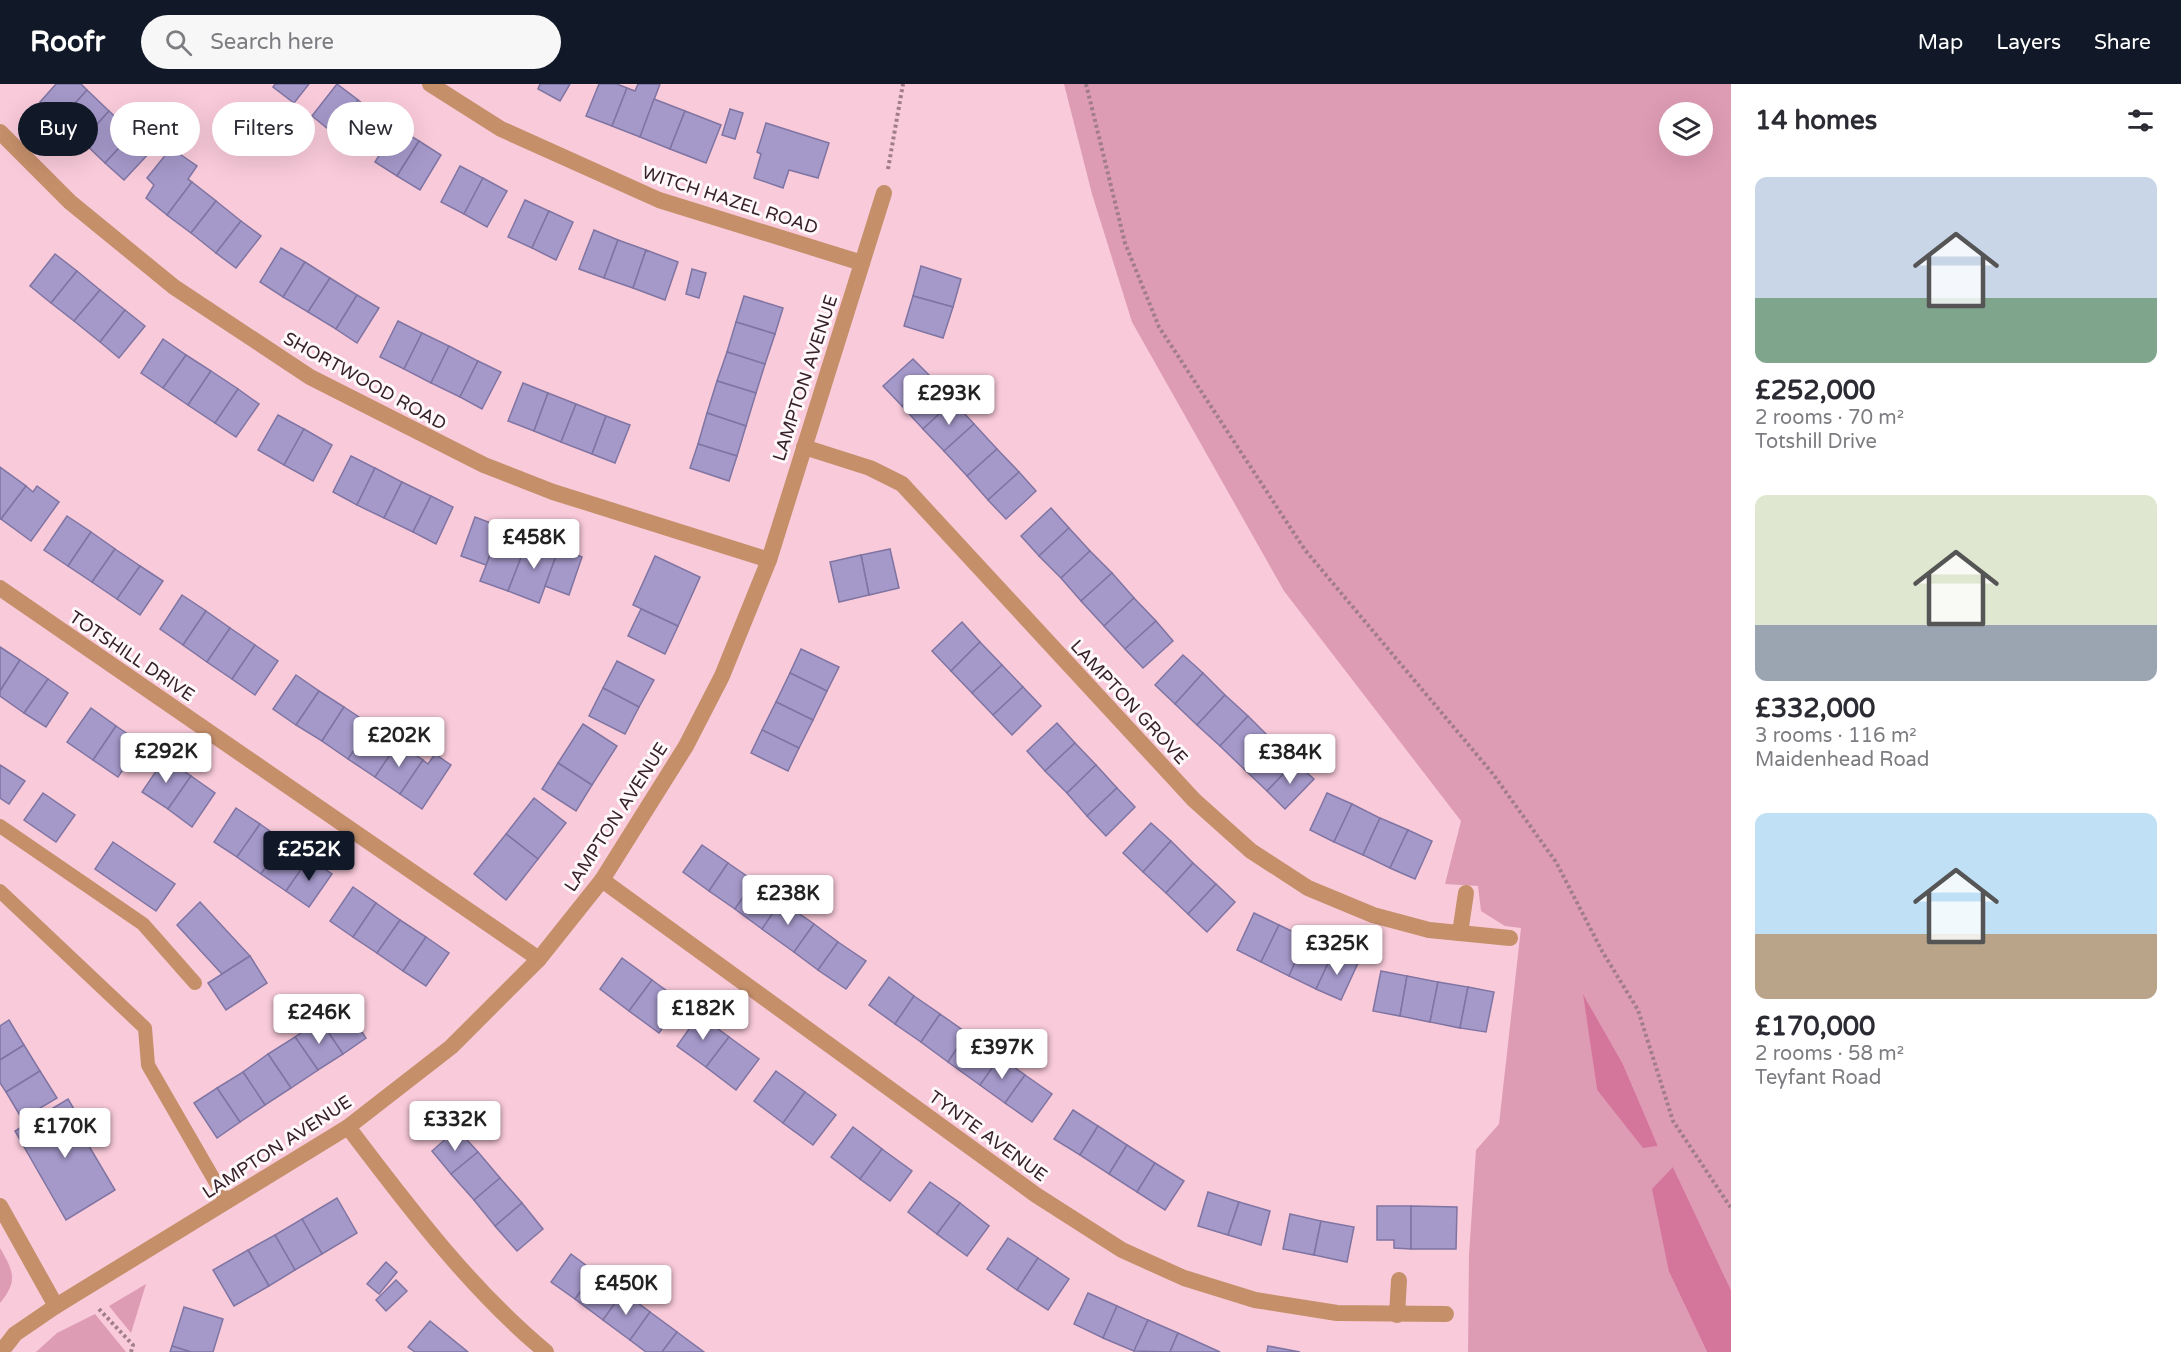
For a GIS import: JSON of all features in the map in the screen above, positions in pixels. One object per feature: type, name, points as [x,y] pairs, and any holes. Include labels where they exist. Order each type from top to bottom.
[{"type":"street","name":"WITCH HAZEL ROAD","points":[[430,84],[501,129],[659,200],[862,263]]},
{"type":"street","name":"SHORTWOOD ROAD","points":[[0,132],[70,202],[174,287],[310,377],[484,465],[553,492],[769,560]]},
{"type":"street","name":"LAMPTON AVENUE","points":[[1,1352],[15,1334],[56,1306],[348,1127],[451,1047],[539,959],[602,880],[686,746],[722,676],[769,560],[885,193]]},
{"type":"street","name":"LAMPTON GROVE","points":[[804,447],[870,468],[902,484],[1194,800],[1251,851],[1308,888],[1373,915],[1429,930],[1510,938]]},
{"type":"street","name":"TOTSHILL DRIVE","points":[[0,588],[539,959]]},
{"type":"street","name":"TYNTE AVENUE","points":[[602,880],[1026,1188],[1122,1250],[1184,1278],[1256,1300],[1337,1313],[1446,1314]]},
{"type":"street","points":[[1460,933],[1466,894]]},
{"type":"street","points":[[348,1127],[406,1203],[461,1269],[520,1331],[546,1352]]},
{"type":"street","points":[[0,1206],[56,1306]]},
{"type":"street","points":[[1398,1315],[1399,1280]]},
{"type":"lane","points":[[0,826],[143,924],[195,982]]},
{"type":"lane","points":[[0,891],[145,1028],[148,1065],[227,1202]]},
{"type":"path","points":[[885,193],[903,84]]},
{"type":"path","points":[[1086,84],[1125,243],[1159,327],[1305,550],[1492,774],[1556,862],[1602,951],[1638,1010],[1673,1121],[1731,1208]]},
{"type":"path","points":[[97,1307],[133,1346],[131,1352]]},
{"type":"shaded area","points":[[1064,84],[1731,84],[1731,1290],[1673,1167],[1669,1272],[1707,1352],[1468,1352],[1469,1255],[1476,1150],[1499,1124],[1521,928],[1505,926],[1481,911],[1478,886],[1445,884],[1461,821],[1284,591],[1132,322],[1092,194]],"holes":[[[1584,996],[1623,1064],[1658,1146],[1643,1147],[1597,1090]]]},
{"type":"shaded area","points":[[1583,994],[1623,1064],[1658,1146],[1643,1148],[1597,1090]]},
{"type":"shaded area","points":[[1673,1167],[1731,1290],[1731,1352],[1707,1352],[1669,1272],[1652,1189]]},
{"type":"shaded area","points":[[0,1248],[11,1270],[12,1282],[0,1303]]},
{"type":"shaded area","points":[[146,1284],[131,1333],[109,1306]]},
{"type":"shaded area","points":[[95,1314],[126,1352],[36,1352],[57,1333]]},
{"type":"building","points":[[56,84],[81,84],[87,90],[76,102],[40,102]]},
{"type":"building","points":[[275,84],[309,84],[295,102],[273,87]]},
{"type":"building","points":[[337,84],[358,100],[356,102],[327,102],[327,128],[315,118],[315,112]]},
{"type":"building","points":[[540,84],[570,84],[560,101],[538,89]]},
{"type":"building","points":[[599,84],[617,84],[627,88],[612,126],[586,116]]},
{"type":"building","points":[[638,84],[660,84],[640,137],[612,126],[627,88],[635,91]]},
{"type":"building","points":[[87,90],[109,111],[98,123],[98,102],[76,102]]},
{"type":"building","points":[[654,99],[685,111],[670,149],[640,137]]},
{"type":"building","points":[[730,109],[743,113],[735,139],[722,135]]},
{"type":"building","points":[[685,111],[721,125],[706,163],[670,149]]},
{"type":"building","points":[[110,112],[112,156],[105,163],[98,156],[98,123]]},
{"type":"building","points":[[766,123],[829,143],[818,178],[789,170],[783,188],[754,178],[761,154],[757,152]]},
{"type":"building","points":[[414,138],[419,141],[414,149]]},
{"type":"building","points":[[419,141],[441,155],[420,190],[397,176],[410,156],[414,156],[414,149]]},
{"type":"building","points":[[112,156],[146,156],[124,180],[105,163]]},
{"type":"building","points":[[165,156],[183,156],[197,166],[188,179],[192,182],[167,215],[146,198],[154,185],[147,178]]},
{"type":"building","points":[[379,156],[410,156],[397,176],[375,162]]},
{"type":"building","points":[[460,166],[483,178],[464,214],[441,202]]},
{"type":"building","points":[[483,178],[507,191],[487,227],[464,214]]},
{"type":"building","points":[[192,182],[216,201],[191,233],[167,215]]},
{"type":"building","points":[[525,200],[549,211],[532,248],[508,237]]},
{"type":"building","points":[[216,201],[241,221],[216,253],[191,233]]},
{"type":"building","points":[[549,211],[573,222],[556,260],[532,248]]},
{"type":"building","points":[[241,221],[261,236],[236,268],[216,253]]},
{"type":"building","points":[[594,230],[618,240],[604,278],[579,269]]},
{"type":"building","points":[[618,240],[646,250],[633,288],[604,278]]},
{"type":"building","points":[[281,248],[305,262],[283,297],[260,282]]},
{"type":"building","points":[[646,250],[678,262],[665,300],[633,288]]},
{"type":"building","points":[[55,254],[77,271],[51,303],[30,286]]},
{"type":"building","points":[[305,262],[330,278],[308,312],[283,297]]},
{"type":"building","points":[[921,266],[961,279],[953,307],[913,296]]},
{"type":"building","points":[[692,269],[706,273],[699,298],[686,294]]},
{"type":"building","points":[[77,271],[100,290],[74,321],[51,303]]},
{"type":"building","points":[[330,278],[357,295],[336,329],[308,312]]},
{"type":"building","points":[[100,290],[125,310],[100,342],[74,321]]},
{"type":"building","points":[[357,295],[379,308],[357,343],[336,329]]},
{"type":"building","points":[[744,296],[783,308],[775,334],[736,322]]},
{"type":"building","points":[[913,296],[953,307],[943,338],[904,326]]},
{"type":"building","points":[[125,310],[145,326],[119,358],[100,342]]},
{"type":"building","points":[[398,321],[422,333],[404,369],[380,357]]},
{"type":"building","points":[[736,322],[775,334],[765,364],[727,352]]},
{"type":"building","points":[[422,333],[449,346],[431,383],[404,369]]},
{"type":"building","points":[[163,339],[186,355],[163,388],[141,373]]},
{"type":"building","points":[[449,346],[478,361],[460,397],[431,383]]},
{"type":"building","points":[[727,352],[765,364],[756,393],[717,381]]},
{"type":"building","points":[[186,355],[211,371],[188,405],[163,388]]},
{"type":"building","points":[[913,359],[932,378],[902,406],[883,386]]},
{"type":"building","points":[[478,361],[501,372],[482,409],[460,397]]},
{"type":"building","points":[[211,371],[238,389],[215,423],[188,405]]},
{"type":"building","points":[[932,378],[953,401],[923,429],[902,406]]},
{"type":"building","points":[[717,381],[756,393],[746,426],[707,413]]},
{"type":"building","points":[[523,383],[548,393],[534,431],[508,421]]},
{"type":"building","points":[[238,389],[259,404],[236,437],[215,423]]},
{"type":"building","points":[[548,393],[576,404],[561,442],[534,431]]},
{"type":"building","points":[[953,401],[974,424],[944,451],[923,429]]},
{"type":"building","points":[[576,404],[606,416],[592,454],[561,442]]},
{"type":"building","points":[[707,413],[746,426],[737,456],[698,444]]},
{"type":"building","points":[[278,415],[304,429],[284,465],[258,450]]},
{"type":"building","points":[[606,416],[630,425],[615,463],[592,454]]},
{"type":"building","points":[[974,424],[997,449],[967,476],[944,451]]},
{"type":"building","points":[[304,429],[332,445],[313,481],[284,465]]},
{"type":"building","points":[[698,444],[737,456],[729,481],[690,468]]},
{"type":"building","points":[[997,449],[1019,472],[988,500],[967,476]]},
{"type":"building","points":[[351,456],[375,468],[357,505],[333,492]]},
{"type":"building","points":[[0,467],[26,486],[1,519],[0,518]]},
{"type":"building","points":[[375,468],[402,482],[384,518],[357,505]]},
{"type":"building","points":[[1019,472],[1036,491],[1006,519],[988,500]]},
{"type":"building","points":[[402,482],[431,496],[413,532],[384,518]]},
{"type":"building","points":[[26,486],[33,492],[37,486],[59,502],[31,541],[1,519]]},
{"type":"building","points":[[431,496],[453,507],[436,544],[413,532]]},
{"type":"building","points":[[1051,508],[1069,528],[1039,556],[1021,536]]},
{"type":"building","points":[[67,516],[91,532],[68,566],[44,550]]},
{"type":"building","points":[[475,517],[501,527],[486,565],[461,556]]},
{"type":"building","points":[[501,527],[529,537],[508,591],[480,581]]},
{"type":"building","points":[[1069,528],[1090,551],[1061,578],[1039,556]]},
{"type":"building","points":[[91,532],[115,549],[92,582],[68,566]]},
{"type":"building","points":[[529,537],[559,548],[539,603],[508,591]]},
{"type":"building","points":[[559,548],[582,557],[569,595],[545,586]]},
{"type":"building","points":[[115,549],[140,566],[117,599],[92,582]]},
{"type":"building","points":[[890,549],[899,588],[869,595],[861,555]]},
{"type":"building","points":[[1090,551],[1112,573],[1081,601],[1061,578]]},
{"type":"building","points":[[861,555],[869,595],[839,602],[830,562]]},
{"type":"building","points":[[655,556],[700,577],[678,626],[633,605]]},
{"type":"building","points":[[140,566],[163,581],[140,615],[117,599]]},
{"type":"building","points":[[1112,573],[1134,598],[1104,626],[1081,601]]},
{"type":"building","points":[[182,595],[206,611],[183,645],[160,629]]},
{"type":"building","points":[[1134,598],[1156,621],[1125,649],[1104,626]]},
{"type":"building","points":[[641,609],[678,626],[665,654],[628,636]]},
{"type":"building","points":[[206,611],[230,628],[207,662],[183,645]]},
{"type":"building","points":[[1156,621],[1173,641],[1143,668],[1125,649]]},
{"type":"building","points":[[962,622],[980,642],[951,671],[932,651]]},
{"type":"building","points":[[230,628],[255,645],[232,679],[207,662]]},
{"type":"building","points":[[980,642],[1002,665],[972,693],[951,671]]},
{"type":"building","points":[[255,645],[278,661],[255,695],[232,679]]},
{"type":"building","points":[[0,647],[20,660],[0,691]]},
{"type":"building","points":[[801,649],[839,667],[827,691],[790,673]]},
{"type":"building","points":[[1183,655],[1203,673],[1175,704],[1155,685]]},
{"type":"building","points":[[20,660],[48,679],[24,713],[0,696],[0,691]]},
{"type":"building","points":[[617,661],[654,680],[639,707],[603,688]]},
{"type":"building","points":[[1002,665],[1023,687],[993,715],[972,693]]},
{"type":"building","points":[[790,673],[827,691],[813,720],[776,702]]},
{"type":"building","points":[[1203,673],[1225,695],[1197,725],[1175,704]]},
{"type":"building","points":[[296,675],[319,691],[296,725],[273,709]]},
{"type":"building","points":[[48,679],[68,693],[46,727],[24,713]]},
{"type":"building","points":[[1023,687],[1041,706],[1012,735],[993,715]]},
{"type":"building","points":[[603,688],[639,707],[625,734],[589,716]]},
{"type":"building","points":[[319,691],[344,707],[322,741],[296,725]]},
{"type":"building","points":[[1225,695],[1248,716],[1220,746],[1197,725]]},
{"type":"building","points":[[776,702],[813,720],[799,748],[762,730]]},
{"type":"building","points":[[344,707],[371,725],[348,759],[322,741]]},
{"type":"building","points":[[91,708],[116,726],[93,760],[67,742]]},
{"type":"building","points":[[1248,716],[1272,740],[1244,769],[1220,746]]},
{"type":"building","points":[[1057,723],[1075,743],[1045,771],[1027,751]]},
{"type":"building","points":[[583,724],[617,746],[592,785],[558,763]]},
{"type":"building","points":[[371,725],[398,743],[375,777],[348,759]]},
{"type":"building","points":[[116,726],[141,743],[118,777],[93,760]]},
{"type":"building","points":[[762,730],[799,748],[788,771],[751,753]]},
{"type":"building","points":[[1272,740],[1295,762],[1267,791],[1244,769]]},
{"type":"building","points":[[398,743],[423,760],[400,794],[375,777]]},
{"type":"building","points":[[1075,743],[1096,765],[1067,793],[1045,771]]},
{"type":"building","points":[[435,754],[451,765],[422,809],[400,794],[423,760],[428,764]]},
{"type":"building","points":[[165,758],[191,776],[168,809],[142,792]]},
{"type":"building","points":[[1295,762],[1314,779],[1285,809],[1267,791]]},
{"type":"building","points":[[558,763],[592,785],[576,811],[542,789]]},
{"type":"building","points":[[0,765],[25,781],[9,804],[0,798]]},
{"type":"building","points":[[1096,765],[1117,788],[1087,816],[1067,793]]},
{"type":"building","points":[[191,776],[215,793],[192,827],[168,809]]},
{"type":"building","points":[[1117,788],[1135,807],[1106,836],[1087,816]]},
{"type":"building","points":[[43,793],[75,815],[56,842],[24,820]]},
{"type":"building","points":[[1327,793],[1352,804],[1334,842],[1310,830]]},
{"type":"building","points":[[534,798],[566,823],[538,859],[506,834]]},
{"type":"building","points":[[1352,804],[1380,818],[1363,855],[1334,842]]},
{"type":"building","points":[[236,808],[260,824],[237,857],[214,842]]},
{"type":"building","points":[[1380,818],[1408,830],[1390,868],[1363,855]]},
{"type":"building","points":[[1151,823],[1171,841],[1143,872],[1123,853]]},
{"type":"building","points":[[260,824],[284,841],[261,874],[237,857]]},
{"type":"building","points":[[1408,830],[1432,841],[1415,879],[1390,868]]},
{"type":"building","points":[[506,834],[538,859],[506,900],[474,874]]},
{"type":"building","points":[[284,841],[309,858],[286,891],[261,874]]},
{"type":"building","points":[[1171,841],[1193,863],[1166,893],[1143,872]]},
{"type":"building","points":[[113,842],[175,884],[156,911],[95,869]]},
{"type":"building","points":[[702,845],[728,863],[709,891],[683,872]]},
{"type":"building","points":[[309,858],[332,874],[309,907],[286,891]]},
{"type":"building","points":[[728,863],[754,881],[735,909],[709,891]]},
{"type":"building","points":[[1193,863],[1216,884],[1188,914],[1166,893]]},
{"type":"building","points":[[754,881],[781,901],[762,929],[735,909]]},
{"type":"building","points":[[1216,884],[1235,902],[1207,932],[1188,914]]},
{"type":"building","points":[[353,887],[376,903],[353,937],[330,921]]},
{"type":"building","points":[[781,901],[814,924],[794,952],[762,929]]},
{"type":"building","points":[[200,902],[250,956],[222,974],[177,925]]},
{"type":"building","points":[[376,903],[400,920],[377,953],[353,937]]},
{"type":"building","points":[[1254,913],[1279,925],[1261,962],[1237,950]]},
{"type":"building","points":[[400,920],[426,937],[403,971],[377,953]]},
{"type":"building","points":[[814,924],[838,942],[818,970],[794,952]]},
{"type":"building","points":[[1279,925],[1306,938],[1289,976],[1261,962]]},
{"type":"building","points":[[426,937],[449,953],[426,986],[403,971]]},
{"type":"building","points":[[1306,938],[1334,951],[1316,989],[1289,976]]},
{"type":"building","points":[[838,942],[866,961],[846,989],[818,970]]},
{"type":"building","points":[[1334,951],[1358,963],[1341,1000],[1316,989]]},
{"type":"building","points":[[250,956],[267,983],[226,1010],[208,983]]},
{"type":"building","points":[[622,958],[652,980],[629,1011],[600,989]]},
{"type":"building","points":[[1381,971],[1407,976],[1400,1016],[1373,1011]]},
{"type":"building","points":[[1407,976],[1438,982],[1430,1022],[1400,1016]]},
{"type":"building","points":[[889,977],[914,996],[895,1024],[869,1005]]},
{"type":"building","points":[[652,980],[682,1002],[659,1033],[629,1011]]},
{"type":"building","points":[[1438,982],[1468,987],[1460,1028],[1430,1022]]},
{"type":"building","points":[[1468,987],[1494,992],[1486,1032],[1460,1028]]},
{"type":"building","points":[[914,996],[940,1014],[921,1042],[895,1024]]},
{"type":"building","points":[[343,1004],[366,1038],[343,1054],[320,1020]]},
{"type":"building","points":[[940,1014],[967,1033],[948,1062],[921,1042]]},
{"type":"building","points":[[699,1015],[729,1037],[706,1067],[677,1046]]},
{"type":"building","points":[[9,1020],[24,1045],[0,1060],[0,1026]]},
{"type":"building","points":[[320,1020],[343,1054],[318,1070],[295,1037]]},
{"type":"building","points":[[967,1033],[1000,1057],[980,1085],[948,1062]]},
{"type":"building","points":[[295,1037],[318,1070],[291,1088],[268,1054]]},
{"type":"building","points":[[729,1037],[759,1059],[736,1090],[706,1067]]},
{"type":"building","points":[[24,1045],[40,1071],[6,1092],[0,1083],[0,1060]]},
{"type":"building","points":[[268,1054],[291,1088],[265,1105],[243,1072]]},
{"type":"building","points":[[1000,1057],[1025,1075],[1005,1103],[980,1085]]},
{"type":"building","points":[[40,1071],[57,1098],[22,1119],[6,1092]]},
{"type":"building","points":[[776,1071],[805,1092],[783,1123],[754,1101]]},
{"type":"building","points":[[243,1072],[265,1105],[240,1122],[217,1088]]},
{"type":"building","points":[[1025,1075],[1052,1094],[1032,1122],[1005,1103]]},
{"type":"building","points":[[217,1088],[240,1122],[217,1138],[194,1103]]},
{"type":"building","points":[[805,1092],[836,1115],[813,1145],[783,1123]]},
{"type":"building","points":[[68,1099],[91,1138],[86,1141],[115,1190],[66,1220],[15,1131]]},
{"type":"building","points":[[1073,1110],[1098,1126],[1080,1155],[1054,1139]]},
{"type":"building","points":[[1098,1126],[1127,1145],[1109,1174],[1080,1155]]},
{"type":"building","points":[[853,1127],[882,1149],[860,1179],[831,1157]]},
{"type":"building","points":[[457,1129],[478,1152],[451,1174],[432,1151]]},
{"type":"building","points":[[1127,1145],[1155,1163],[1137,1192],[1109,1174]]},
{"type":"building","points":[[882,1149],[912,1171],[890,1201],[860,1179]]},
{"type":"building","points":[[478,1152],[500,1178],[474,1200],[451,1174]]},
{"type":"building","points":[[1155,1163],[1184,1181],[1165,1210],[1137,1192]]},
{"type":"building","points":[[500,1178],[522,1203],[495,1226],[474,1200]]},
{"type":"building","points":[[930,1182],[960,1203],[937,1234],[908,1212]]},
{"type":"building","points":[[1208,1192],[1239,1202],[1228,1235],[1198,1226]]},
{"type":"building","points":[[337,1198],[357,1233],[322,1254],[302,1219]]},
{"type":"building","points":[[1239,1202],[1270,1211],[1261,1245],[1228,1235]]},
{"type":"building","points":[[522,1203],[543,1229],[517,1251],[495,1226]]},
{"type":"building","points":[[960,1203],[989,1226],[967,1256],[937,1234]]},
{"type":"building","points":[[1377,1206],[1411,1206],[1411,1249],[1394,1248],[1394,1240],[1377,1240]]},
{"type":"building","points":[[1411,1206],[1457,1207],[1456,1249],[1411,1249]]},
{"type":"building","points":[[1290,1214],[1321,1221],[1314,1255],[1283,1249]]},
{"type":"building","points":[[302,1219],[322,1254],[295,1270],[275,1235]]},
{"type":"building","points":[[1321,1221],[1354,1227],[1347,1262],[1314,1255]]},
{"type":"building","points":[[275,1235],[295,1270],[269,1286],[248,1250]]},
{"type":"building","points":[[1008,1238],[1038,1258],[1017,1290],[987,1269]]},
{"type":"building","points":[[248,1250],[269,1286],[234,1306],[213,1270]]},
{"type":"building","points":[[571,1254],[595,1272],[575,1299],[551,1282]]},
{"type":"building","points":[[1038,1258],[1069,1279],[1048,1310],[1017,1290]]},
{"type":"building","points":[[386,1262],[397,1272],[379,1294],[367,1284]]},
{"type":"building","points":[[595,1272],[623,1292],[603,1320],[575,1299]]},
{"type":"building","points":[[396,1280],[407,1291],[386,1311],[376,1300]]},
{"type":"building","points":[[623,1292],[650,1312],[630,1340],[603,1320]]},
{"type":"building","points":[[1088,1293],[1117,1306],[1103,1338],[1074,1324]]},
{"type":"building","points":[[1117,1306],[1148,1320],[1134,1351],[1103,1338]]},
{"type":"building","points":[[184,1307],[223,1319],[213,1352],[191,1352],[172,1346]]},
{"type":"building","points":[[650,1312],[677,1332],[662,1352],[646,1352],[630,1340]]},
{"type":"building","points":[[1148,1320],[1178,1333],[1170,1352],[1134,1351]]},
{"type":"building","points":[[430,1321],[468,1352],[415,1352],[408,1347]]},
{"type":"building","points":[[677,1332],[704,1352],[662,1352]]},
{"type":"building","points":[[1178,1333],[1220,1352],[1170,1352]]},
{"type":"building","points":[[172,1346],[191,1352],[170,1352]]},
{"type":"building","points":[[1268,1346],[1300,1352],[1267,1352]]}]
